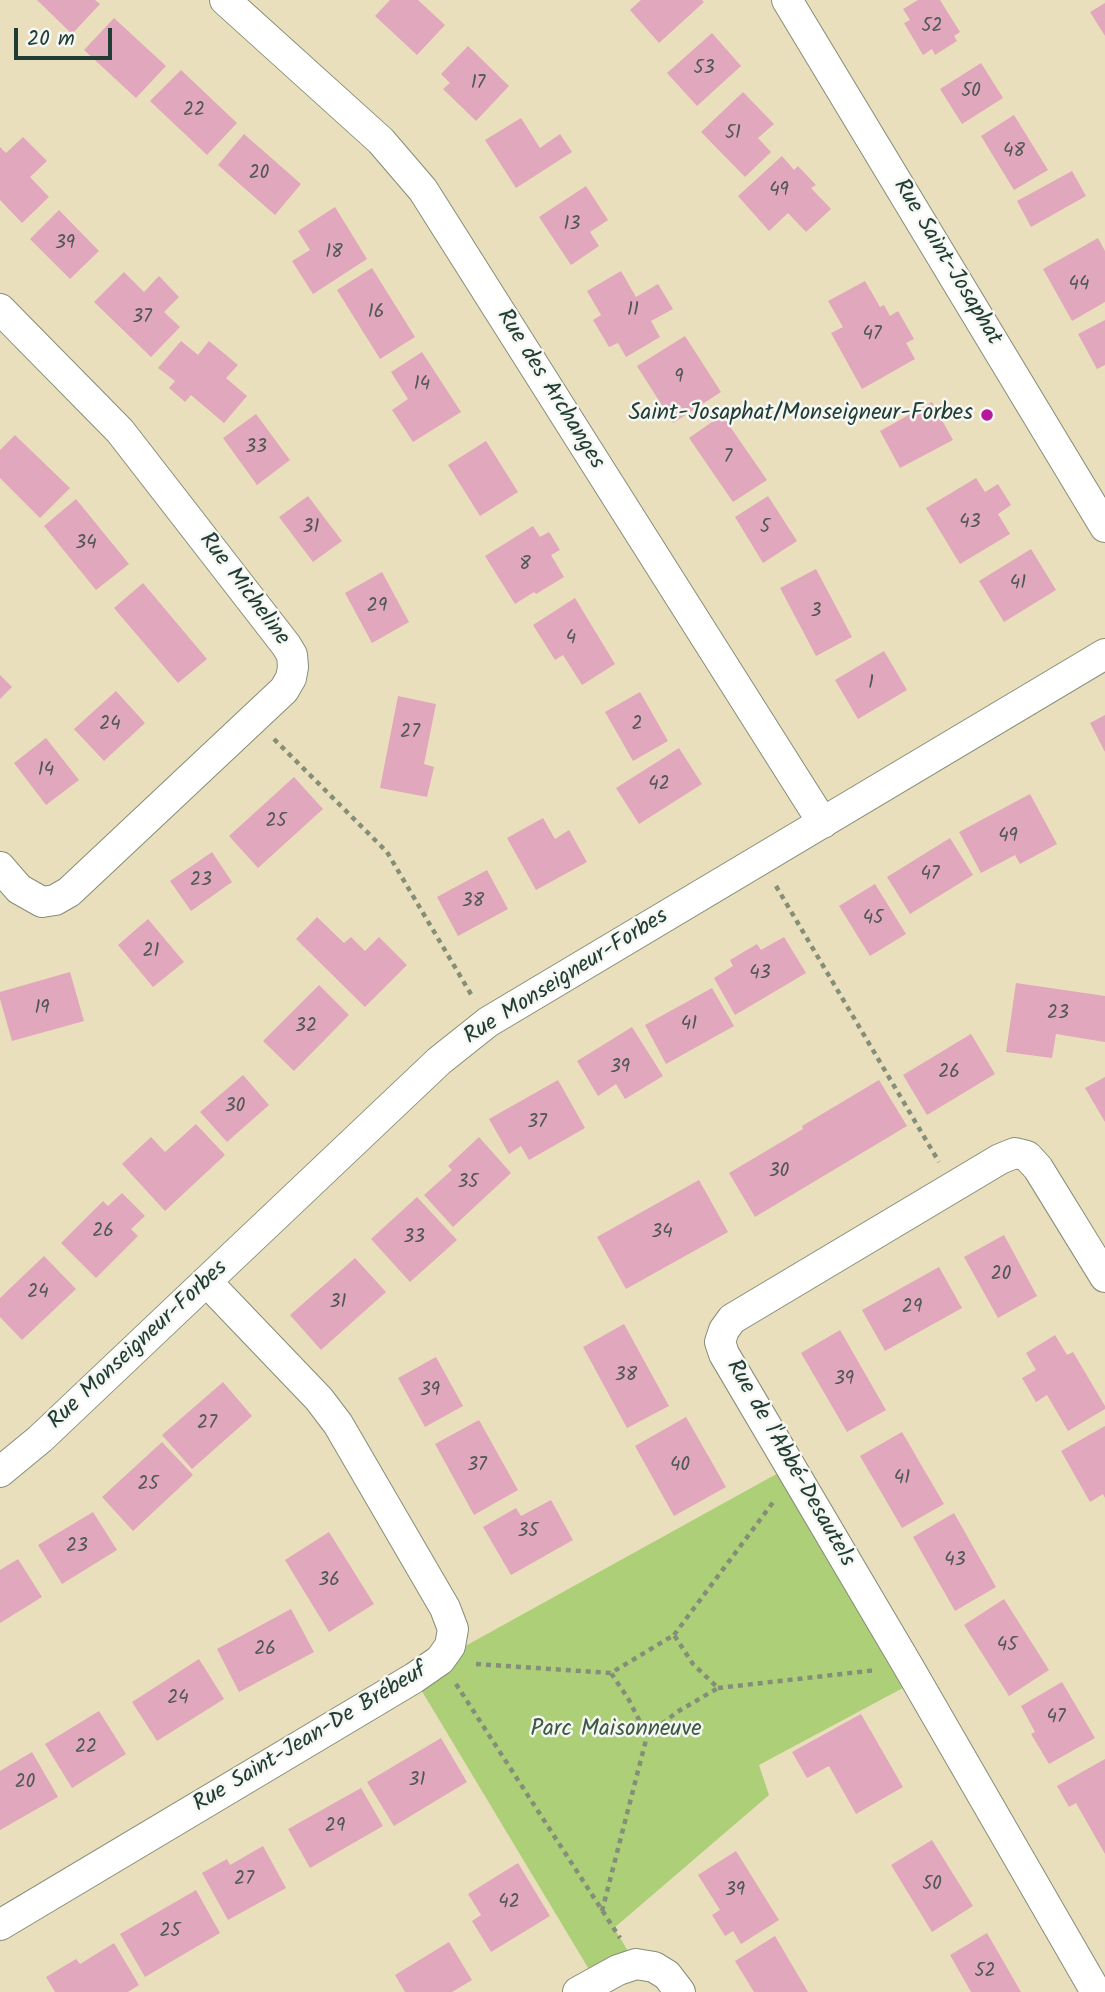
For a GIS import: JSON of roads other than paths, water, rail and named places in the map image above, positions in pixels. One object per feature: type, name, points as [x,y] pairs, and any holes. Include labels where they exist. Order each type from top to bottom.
[{"type":"street","name":"Rue des Archanges","points":[[225,0],[381,141],[423,190],[823,823]]},
{"type":"street","name":"Rue Saint-Josaphat","points":[[788,0],[1105,527]]},
{"type":"street","name":"Rue Micheline","points":[[0,309],[120,431],[286,645],[292,655],[293,667],[291,678],[284,690],[69,892],[55,900],[42,902],[19,889],[0,867]]},
{"type":"street","name":"Rue Monseigneur-Forbes","points":[[0,1472],[40,1439],[439,1060],[488,1022],[1105,654]]},
{"type":"street","name":"Rue de l'Abbé-Desautels","points":[[1096,1992],[724,1354],[720,1342],[723,1330],[732,1318],[1000,1159],[1015,1153],[1027,1156],[1038,1168],[1105,1277]]},
{"type":"street","name":"Rue Saint-Jean-De Brébeuf","points":[[0,1925],[414,1678],[440,1660],[450,1646],[453,1629],[445,1608],[338,1424],[318,1399],[207,1282]]},
{"type":"street","points":[[578,1992],[618,1970],[636,1964],[654,1967],[667,1975],[680,1992]]},
{"type":"place","name":"Saint-Josaphat/Monseigneur-Forbes","points":[[987,415]]},
{"type":"park label","name":"Parc Maisonneuve","points":[[616,1731]]}]
